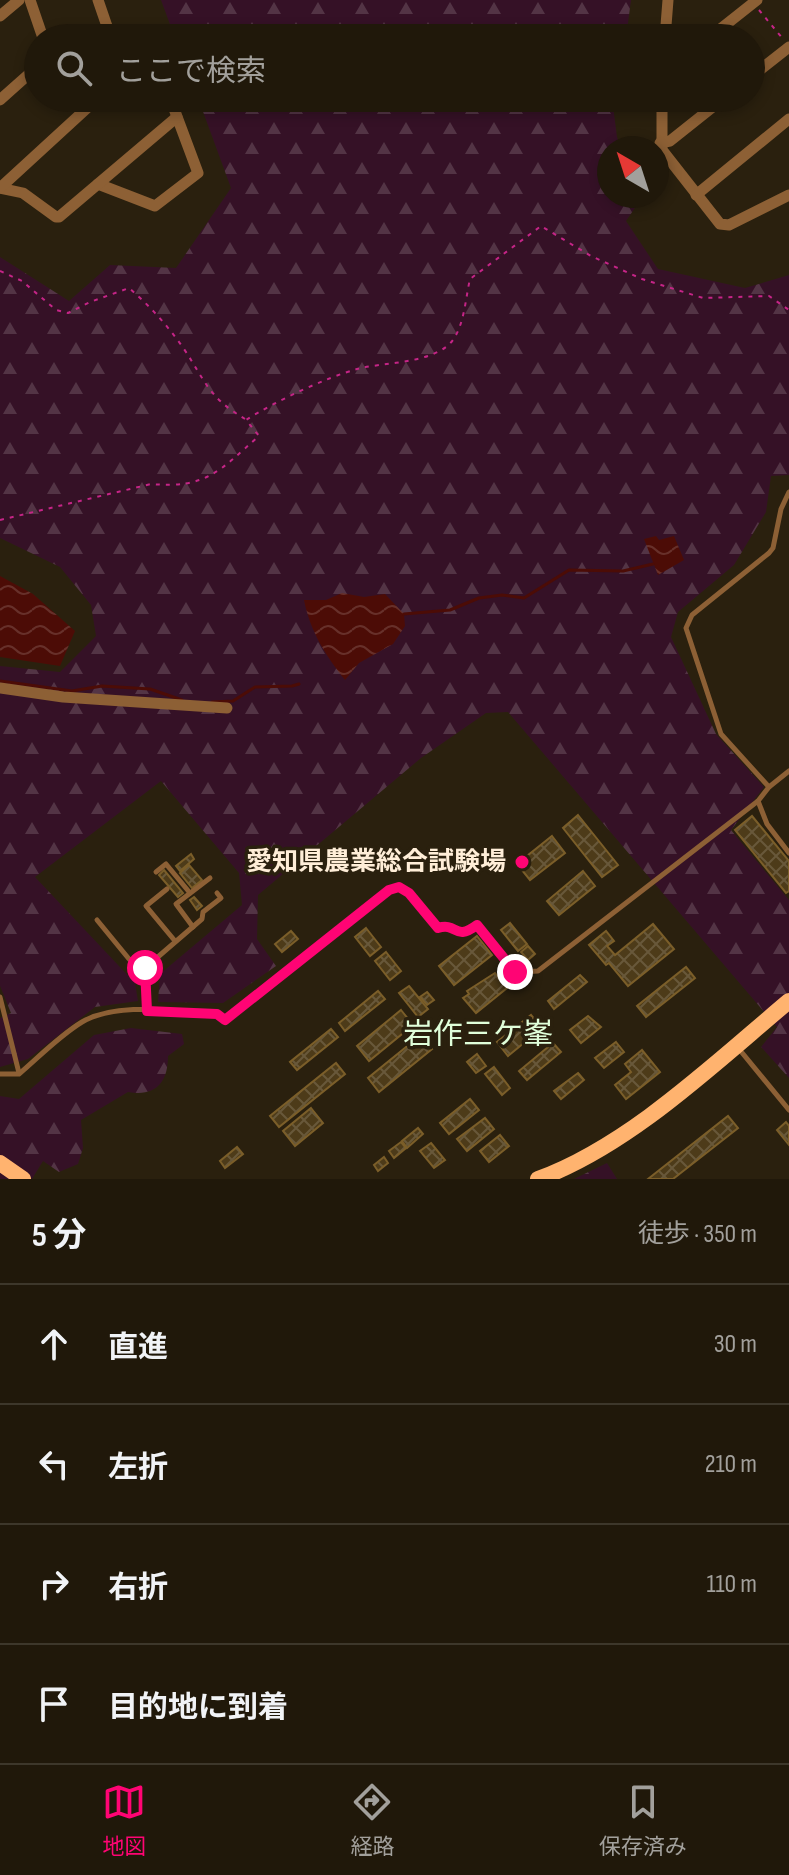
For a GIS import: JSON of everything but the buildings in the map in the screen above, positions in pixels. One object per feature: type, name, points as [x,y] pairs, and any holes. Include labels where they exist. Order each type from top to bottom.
[{"type":"street","points":[[0,16],[19,0]]},
{"type":"street","points":[[30,0],[38,24]]},
{"type":"street","points":[[98,0],[106,24]]},
{"type":"street","points":[[666,24],[668,0]]},
{"type":"street","points":[[726,24],[755,1]]},
{"type":"street","points":[[765,66],[789,47]]},
{"type":"street","points":[[0,100],[24,79]]},
{"type":"street","points":[[0,188],[83,112]]},
{"type":"street","points":[[98,184],[155,206],[198,173],[175,112]]},
{"type":"street","points":[[660,136],[661,112]]},
{"type":"street","points":[[669,141],[706,112]]},
{"type":"street","points":[[0,188],[23,193],[59,217],[177,117]]},
{"type":"street","points":[[696,195],[789,119]]},
{"type":"street","points":[[669,159],[720,224],[729,225],[789,195]]},
{"type":"street","points":[[0,688],[63,697],[227,708]]},
{"type":"street","points":[[540,1179],[605,1147],[653,1112],[789,1001]]},
{"type":"street","points":[[0,1163],[23,1179]]},
{"type":"lane","points":[[769,787],[721,734],[686,628],[692,615],[773,548],[781,509],[789,492]]},
{"type":"lane","points":[[0,1074],[19,1074],[83,1022],[99,1014],[124,1010],[217,1014],[225,1020],[389,890],[399,887],[409,893],[438,928],[448,927],[460,933],[477,925],[519,976],[524,972],[538,971],[758,801],[769,787],[789,771]]},
{"type":"lane","points":[[758,801],[767,824],[789,853]]},
{"type":"lane","points":[[156,872],[166,864],[190,893]]},
{"type":"lane","points":[[193,927],[176,904],[210,878]]},
{"type":"lane","points":[[167,889],[146,906],[175,941]]},
{"type":"lane","points":[[145,968],[202,919],[203,912],[221,898],[217,893]]},
{"type":"lane","points":[[97,920],[129,959],[145,968]]},
{"type":"lane","points":[[145,968],[147,1011]]},
{"type":"lane","points":[[0,997],[3,1020],[19,1074]]},
{"type":"lane","points":[[736,1045],[789,1110]]},
{"type":"path","points":[[755,1],[789,47]]},
{"type":"path","points":[[246,420],[266,407],[355,369],[430,355],[447,346],[457,334],[470,279],[541,226],[591,256],[642,279],[703,298],[769,296],[789,310]]},
{"type":"path","points":[[0,271],[22,281],[56,310],[68,313],[129,288],[153,309],[221,404],[246,420],[259,436],[211,478],[175,486],[151,484],[0,520]]},
{"type":"green space","points":[[161,0],[631,0],[628,24],[170,24]]},
{"type":"green space","points":[[203,112],[614,112],[617,136],[597,136],[597,208],[635,208],[626,221],[658,269],[745,288],[789,275],[789,475],[771,476],[766,512],[734,565],[678,612],[671,637],[716,734],[764,787],[731,830],[789,900],[789,1078],[761,1047],[777,1027],[508,712],[486,713],[421,758],[258,895],[257,939],[276,966],[223,1003],[158,1002],[160,974],[242,905],[239,873],[161,781],[35,877],[135,983],[138,1001],[95,1007],[28,1059],[0,1067],[0,1018],[11,1013],[0,986],[0,666],[60,672],[96,636],[91,605],[60,567],[0,538],[0,257],[69,301],[110,265],[176,268],[231,188]]},
{"type":"green space","points":[[131,1028],[182,1034],[184,1044],[168,1056],[166,1074],[158,1086],[146,1092],[128,1092],[81,1120],[83,1148],[78,1164],[59,1172],[43,1161],[32,1179],[0,1179],[0,1096],[19,1099],[94,1035]]},
{"type":"green space","points":[[607,1163],[617,1179],[574,1179]]},
{"type":"water","points":[[656,536],[659,540],[674,536],[684,560],[658,575],[644,539]]},
{"type":"water","points":[[0,576],[33,594],[75,631],[60,666],[0,657]]},
{"type":"water","points":[[342,593],[364,597],[385,594],[404,614],[405,626],[393,644],[359,663],[345,680],[320,643],[304,600],[326,600]]},
{"type":"waterway","points":[[404,614],[450,610],[479,598],[502,595],[524,598],[569,570],[623,571],[653,564]]},
{"type":"waterway","points":[[0,681],[72,691],[102,686],[150,689],[182,700]]},
{"type":"waterway","points":[[212,702],[233,701],[255,687],[299,684]]},
{"type":"place","name":"愛知県農業総合試験場","points":[[522,862]]},
{"type":"district","name":"岩作三ケ峯","points":[[478,1035]]},
{"type":"route","points":[[145,968],[147,1011],[217,1014],[225,1020],[389,890],[399,887],[409,893],[438,928],[448,927],[460,933],[477,925],[515,972]]}]
